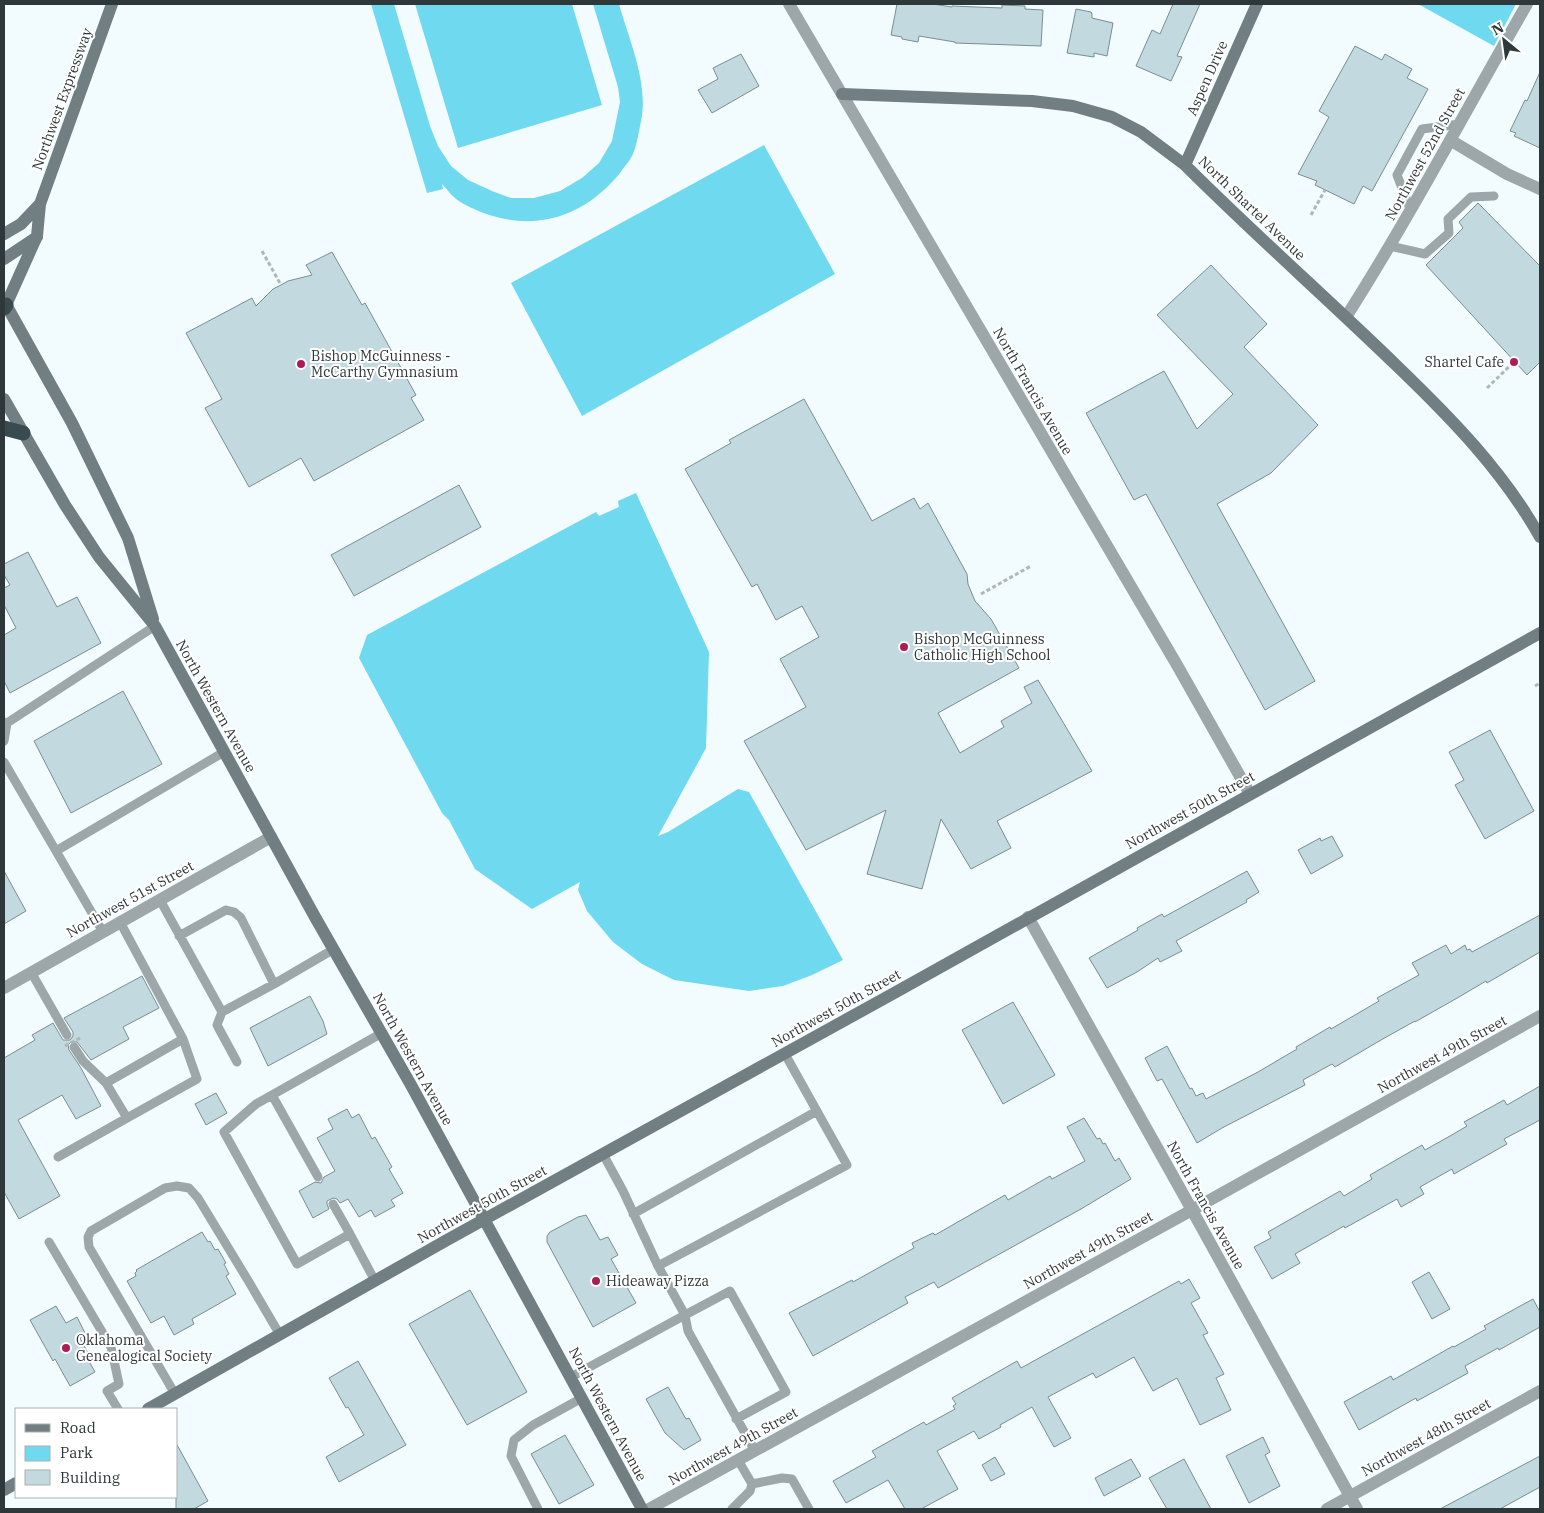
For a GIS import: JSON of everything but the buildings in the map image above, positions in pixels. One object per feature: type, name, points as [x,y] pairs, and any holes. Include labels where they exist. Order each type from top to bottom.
[{"type":"highway","points":[[4,428],[23,434]]},
{"type":"main road","name":"Northwest Expressway","points":[[4,305],[37,236],[40,204],[112,4]]},
{"type":"main road","name":"Aspen Drive","points":[[1185,165],[1257,4]]},
{"type":"main road","name":"North Shartel Avenue","points":[[842,94],[1032,101],[1073,106],[1112,117],[1141,132],[1185,165],[1434,402],[1476,447],[1511,489],[1540,537]]},
{"type":"main road","name":"Northwest Expressway","points":[[4,234],[21,224],[40,204]]},
{"type":"main road","points":[[4,259],[37,236]]},
{"type":"main road","name":"North Western Avenue","points":[[4,305],[72,423],[128,538],[154,626]]},
{"type":"main road","name":"North Western Avenue","points":[[4,399],[65,505],[99,557],[154,626],[485,1219],[642,1509]]},
{"type":"main road","name":"Northwest 50th Street","points":[[150,1408],[485,1219],[1540,633]]},
{"type":"main road","points":[[4,1490],[15,1484]]},
{"type":"street","name":"North Francis Avenue","points":[[789,4],[1172,657],[1250,794]]},
{"type":"street","name":"Northwest 52nd Street","points":[[1346,318],[1411,212],[1527,4]]},
{"type":"street","points":[[1450,140],[1506,174],[1540,189]]},
{"type":"street","name":"Northwest 51st Street","points":[[4,988],[272,837]]},
{"type":"street","name":"North Francis Avenue","points":[[1028,917],[1356,1509]]},
{"type":"street","name":"Northwest 49th Street","points":[[649,1509],[1540,1016]]},
{"type":"street","name":"Northwest 48th Street","points":[[1327,1509],[1540,1391]]},
{"type":"lane","points":[[1411,212],[1397,175],[1422,129],[1460,124]]},
{"type":"lane","points":[[1390,246],[1426,254],[1448,233],[1448,219],[1471,197],[1494,196]]},
{"type":"lane","points":[[4,740],[6,722],[154,626]]},
{"type":"lane","points":[[56,851],[224,752]]},
{"type":"lane","points":[[4,762],[103,932]]},
{"type":"lane","points":[[160,900],[222,1012]]},
{"type":"lane","points":[[180,936],[226,910],[234,912],[240,918],[274,984]]},
{"type":"lane","points":[[58,1157],[197,1079],[183,1039],[120,922]]},
{"type":"lane","points":[[237,1062],[217,1024],[222,1012],[334,949]]},
{"type":"lane","points":[[31,972],[67,1035]]},
{"type":"lane","points":[[350,1234],[297,1264],[224,1132],[256,1104],[382,1033]]},
{"type":"lane","points":[[106,1083],[183,1039]]},
{"type":"lane","points":[[69,1047],[106,1083],[127,1118]]},
{"type":"lane","points":[[658,1266],[848,1165],[784,1054]]},
{"type":"lane","points":[[272,1095],[318,1178]]},
{"type":"lane","points":[[633,1214],[817,1111]]},
{"type":"lane","points":[[603,1154],[623,1191],[658,1266],[685,1315],[688,1331],[754,1451]]},
{"type":"lane","points":[[175,1394],[89,1247],[88,1237],[91,1231],[165,1188],[177,1186],[189,1188],[198,1198],[280,1335]]},
{"type":"lane","points":[[333,1204],[375,1281]]},
{"type":"lane","points":[[49,1242],[111,1347],[119,1384],[108,1391],[117,1408]]},
{"type":"lane","points":[[571,1377],[730,1291],[786,1392],[736,1419]]},
{"type":"lane","points":[[538,1509],[511,1456],[514,1440],[533,1426],[582,1398]]},
{"type":"lane","points":[[732,1509],[750,1491],[752,1484],[738,1460]]},
{"type":"lane","points":[[752,1484],[782,1478],[792,1479],[809,1509]]},
{"type":"path","points":[[1311,215],[1325,190]]},
{"type":"path","points":[[262,251],[281,284]]},
{"type":"path","points":[[1487,388],[1514,362]]},
{"type":"path","points":[[981,594],[1031,566]]},
{"type":"path","points":[[1535,686],[1540,683]]},
{"type":"path","points":[[69,1047],[82,1037]]},
{"type":"green space","points":[[371,4],[394,4],[430,126],[438,146],[451,166],[468,180],[492,191],[511,198],[534,198],[560,191],[582,178],[599,163],[612,141],[620,102],[618,87],[593,4],[619,4],[637,62],[642,92],[643,107],[641,121],[633,155],[620,173],[591,201],[557,217],[520,221],[501,218],[467,206],[451,195],[442,184],[443,189],[427,193]]},
{"type":"green space","points":[[415,4],[572,4],[602,105],[458,148]]},
{"type":"green space","points":[[1418,4],[1516,4],[1494,46]]},
{"type":"green space","points":[[764,145],[835,274],[582,416],[511,283]]},
{"type":"green space","points":[[636,493],[709,652],[706,748],[658,836],[668,832],[738,789],[749,792],[843,960],[783,986],[749,991],[674,980],[642,964],[613,942],[587,911],[578,890],[580,882],[532,909],[475,869],[449,820],[442,813],[359,658],[367,635],[596,512],[599,516],[619,507],[618,501]]},
{"type":"place","name":"Shartel Cafe","points":[[1514,362]]},
{"type":"place","name":"Bishop McGuinness - McCarthy Gymnasium","points":[[301,364]]},
{"type":"place","name":"Bishop McGuinness Catholic High School","points":[[904,647]]},
{"type":"place","name":"Hideaway Pizza","points":[[596,1281]]},
{"type":"place","name":"Oklahoma Genealogical Society","points":[[66,1348]]}]
